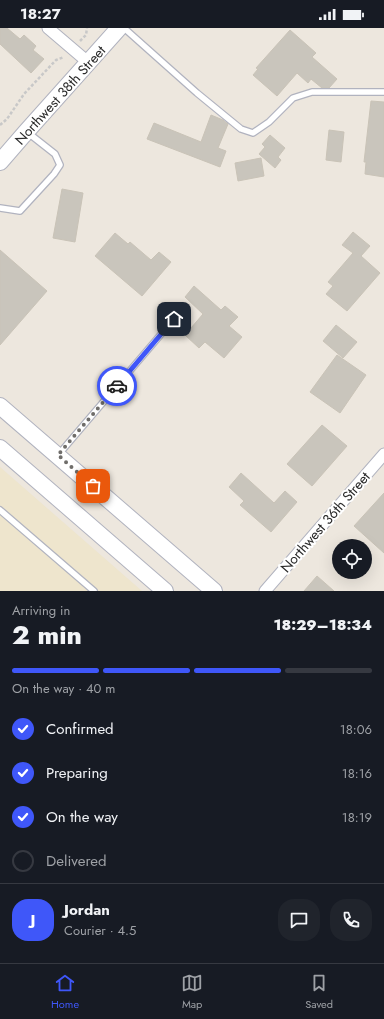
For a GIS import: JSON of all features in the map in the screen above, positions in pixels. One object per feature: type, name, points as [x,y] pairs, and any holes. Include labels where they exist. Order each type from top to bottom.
[{"type":"main road","name":"Northwest 38th Street","points":[[0,162],[119,28]]},
{"type":"main road","points":[[0,406],[214,591]]},
{"type":"main road","points":[[0,448],[165,591]]},
{"type":"street","points":[[48,28],[89,63]]},
{"type":"street","name":"Northwest 36th Street","points":[[265,591],[384,454]]},
{"type":"lane","points":[[124,28],[241,129],[253,133],[269,122],[293,98],[312,92],[384,92]]},
{"type":"lane","points":[[0,208],[20,211],[54,174],[60,165],[56,154],[26,132]]},
{"type":"lane","points":[[58,455],[174,319]]},
{"type":"lane","points":[[0,510],[94,591]]},
{"type":"path","points":[[0,125],[24,94],[56,60],[66,57],[86,35],[87,28]]},
{"type":"shaded area","points":[[0,467],[142,591],[0,591]]},
{"type":"building","points":[[0,28],[7,28],[20,39],[24,35],[36,46],[33,50],[44,59],[31,73],[0,44]]},
{"type":"building","points":[[290,30],[316,53],[312,57],[337,79],[329,88],[322,88],[311,79],[308,83],[297,73],[277,96],[253,75],[258,69],[256,68]]},
{"type":"building","points":[[371,101],[384,102],[384,177],[365,174],[366,162],[364,162]]},
{"type":"building","points":[[211,115],[228,124],[218,148],[226,151],[220,167],[147,139],[154,123],[201,142]]},
{"type":"building","points":[[329,130],[344,132],[341,162],[326,160]]},
{"type":"building","points":[[270,135],[285,148],[278,157],[281,160],[275,168],[259,154],[265,147],[262,144]]},
{"type":"building","points":[[261,158],[264,176],[238,181],[235,163]]},
{"type":"building","points":[[62,189],[83,193],[75,242],[53,238]]},
{"type":"building","points":[[353,232],[370,246],[361,256],[380,273],[347,311],[326,294],[333,286],[328,282],[353,253],[342,245]]},
{"type":"building","points":[[115,233],[128,244],[130,242],[151,260],[159,252],[171,262],[142,296],[95,256]]},
{"type":"building","points":[[0,250],[47,291],[0,345]]},
{"type":"building","points":[[194,286],[221,310],[225,306],[238,317],[229,326],[242,337],[224,358],[205,342],[199,348],[185,335],[203,314],[185,297]]},
{"type":"building","points":[[336,325],[357,342],[343,358],[323,341]]},
{"type":"building","points":[[337,355],[366,375],[340,413],[310,392]]},
{"type":"building","points":[[322,425],[347,446],[312,486],[287,464]]},
{"type":"building","points":[[241,473],[274,503],[285,491],[297,502],[271,532],[240,505],[244,501],[229,487]]},
{"type":"building","points":[[384,493],[384,553],[372,542],[372,539],[368,539],[354,526]]},
{"type":"building","points":[[317,576],[334,591],[304,591]]},
{"type":"way so far","points":[[93,486],[58,455],[117,386]]},
{"type":"route","points":[[117,386],[174,319]]}]
